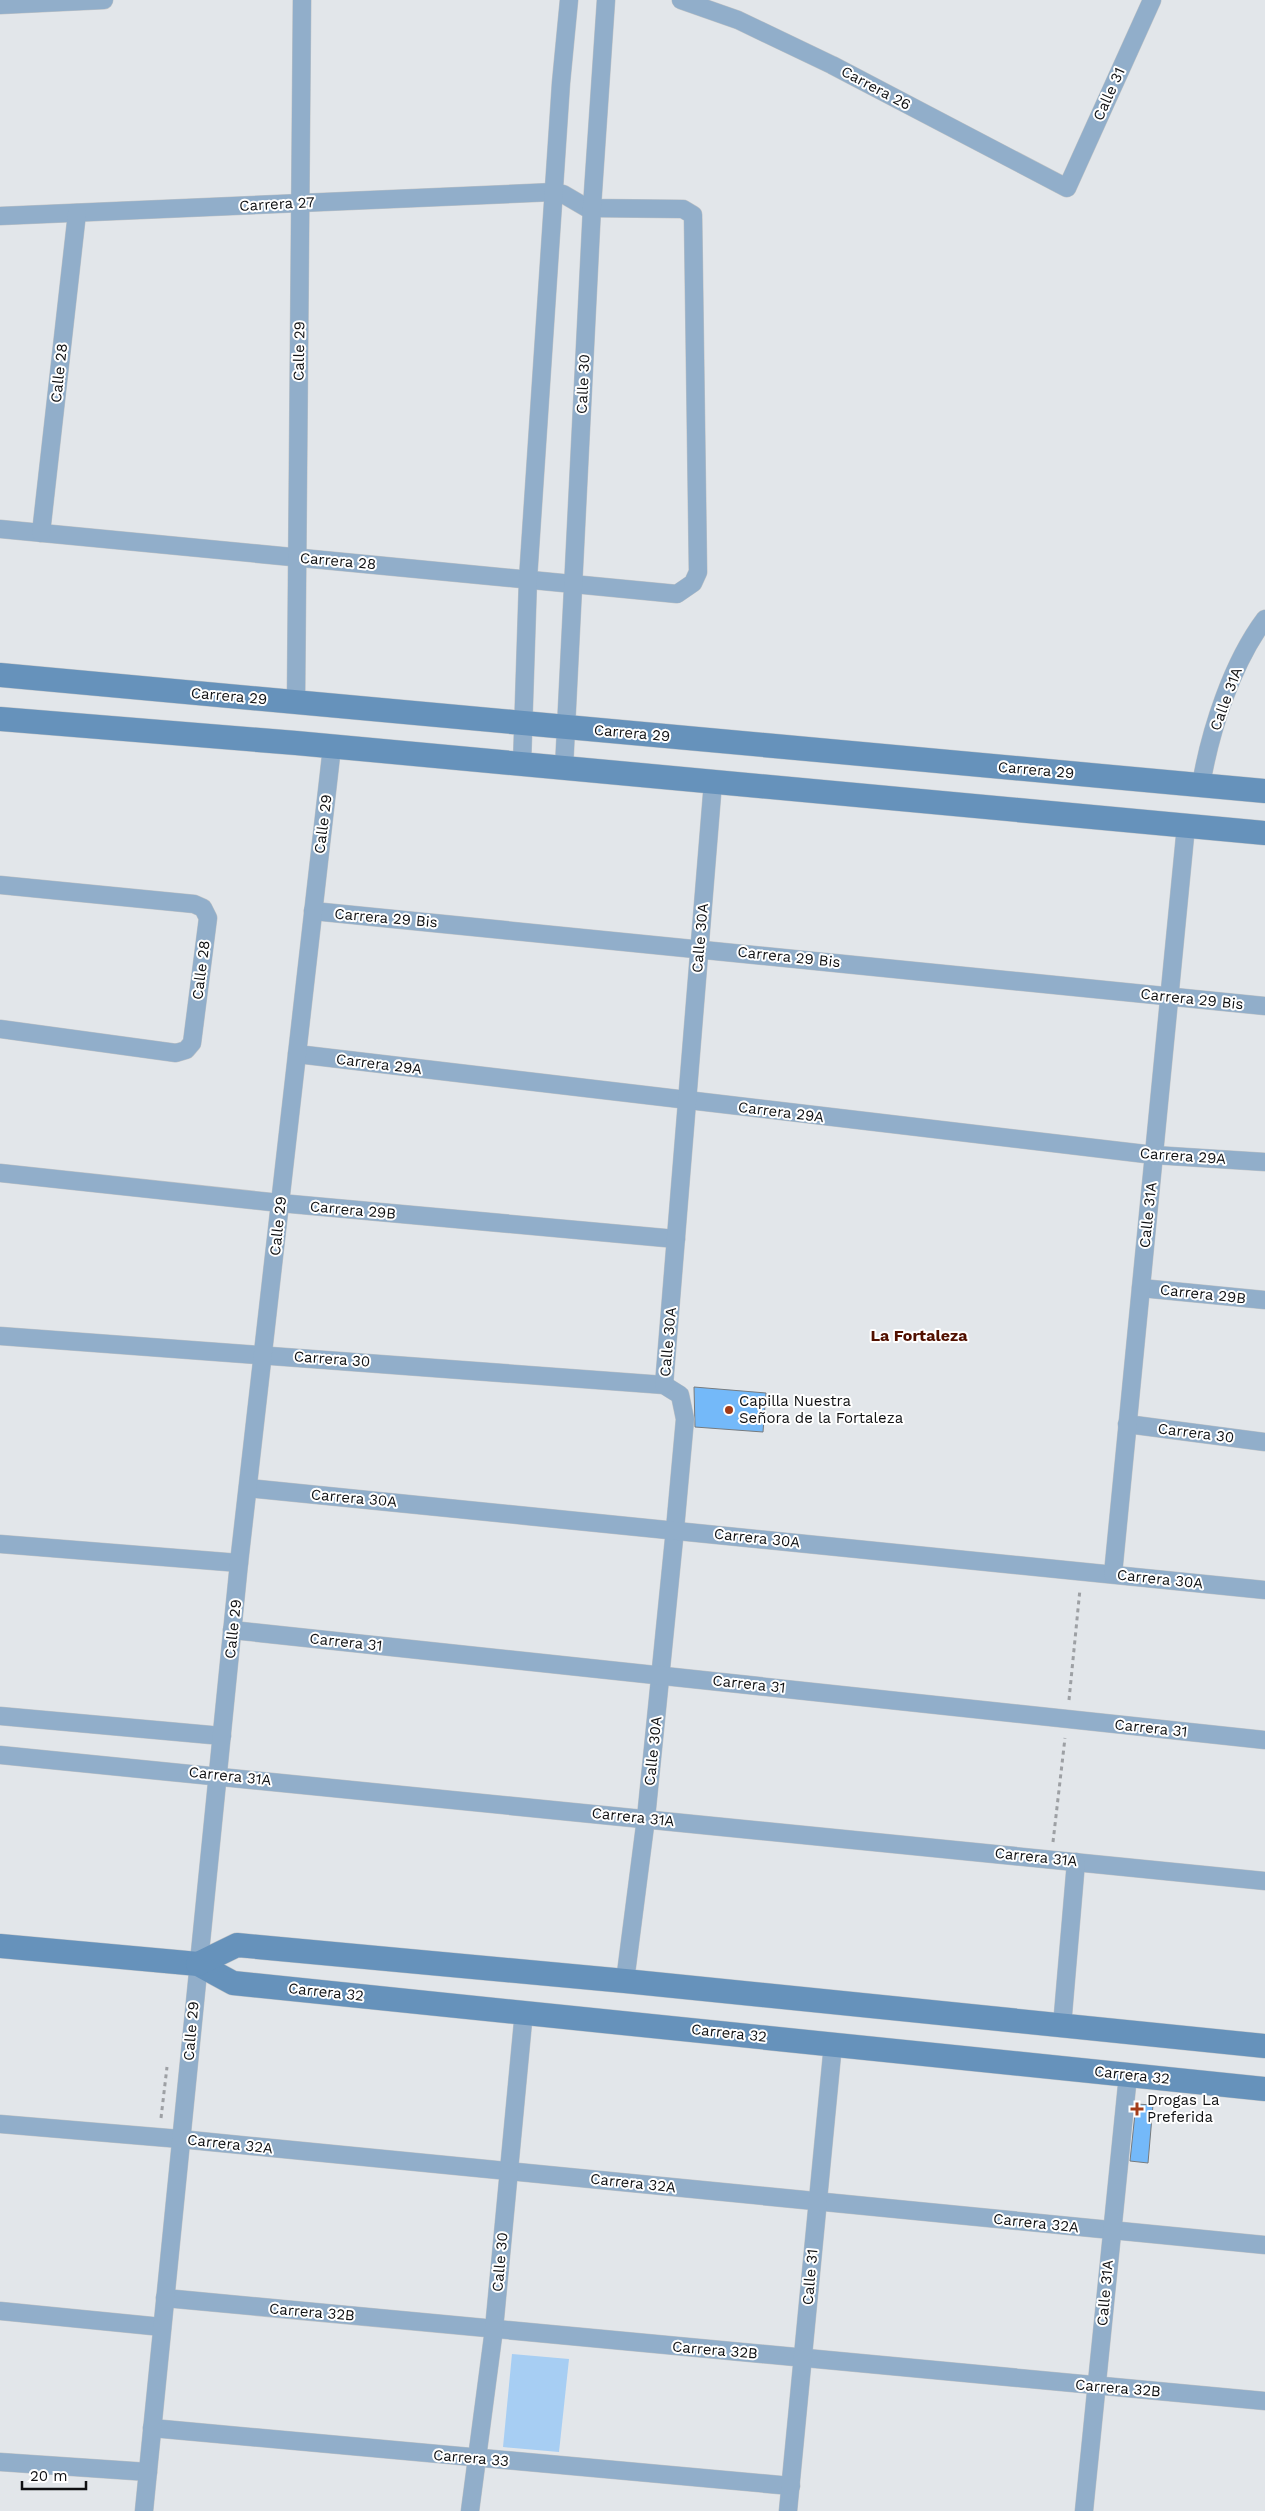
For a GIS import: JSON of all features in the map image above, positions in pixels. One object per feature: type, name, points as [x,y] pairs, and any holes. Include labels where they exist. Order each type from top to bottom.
[{"type":"street","points":[[0,5],[104,0]]},
{"type":"street","name":"Calle 29","points":[[296,702],[295,557],[301,203],[302,0]]},
{"type":"street","points":[[522,764],[528,579],[569,0]]},
{"type":"street","name":"Calle 30","points":[[564,768],[592,207],[606,0]]},
{"type":"street","name":"Carrera 26","points":[[680,0],[738,20],[832,65],[1067,188]]},
{"type":"street","name":"Calle 31","points":[[1067,188],[1152,0]]},
{"type":"street","points":[[554,192],[563,194],[582,206],[592,207]]},
{"type":"street","name":"Carrera 27","points":[[0,216],[554,192]]},
{"type":"street","name":"Carrera 28","points":[[0,529],[676,594],[693,583],[698,572],[692,215],[683,209],[592,207]]},
{"type":"street","name":"Calle 28","points":[[41,533],[77,213]]},
{"type":"street","name":"Calle 31A","points":[[1201,785],[1220,713],[1244,653],[1265,619]]},
{"type":"street","name":"Carrera 29","points":[[0,675],[1265,791]]},
{"type":"street","points":[[0,719],[522,764],[1265,834]]},
{"type":"street","name":"Calle 29","points":[[144,2511],[198,1964],[204,1928],[239,1563],[332,747]]},
{"type":"street","name":"Calle 30A","points":[[625,1981],[646,1818],[676,1529],[685,1419],[680,1395],[664,1385],[713,782]]},
{"type":"street","name":"Calle 31A","points":[[1113,1574],[1186,826]]},
{"type":"street","name":"Calle 28","points":[[0,885],[194,904],[203,908],[208,918],[192,1043],[186,1050],[176,1053],[0,1029]]},
{"type":"street","name":"Carrera 29 Bis","points":[[313,911],[700,948],[1265,1006]]},
{"type":"street","name":"Carrera 29A","points":[[297,1054],[1154,1156],[1265,1162]]},
{"type":"street","name":"Carrera 29B","points":[[0,1173],[280,1203],[676,1239]]},
{"type":"street","name":"Carrera 29B","points":[[1141,1288],[1265,1300]]},
{"type":"street","name":"Carrera 30","points":[[0,1336],[664,1385]]},
{"type":"street","name":"Carrera 30","points":[[1127,1424],[1265,1442]]},
{"type":"street","name":"Carrera 30A","points":[[248,1488],[676,1529],[1265,1590]]},
{"type":"street","points":[[0,1544],[239,1563]]},
{"type":"street","name":"Carrera 31","points":[[232,1630],[1265,1740]]},
{"type":"street","points":[[0,1716],[222,1736]]},
{"type":"street","name":"Carrera 31A","points":[[0,1755],[218,1775],[1265,1881]]},
{"type":"street","points":[[1062,2026],[1076,1862]]},
{"type":"street","name":"Carrera 32","points":[[0,1946],[198,1964],[233,1983],[524,2011],[1265,2090]]},
{"type":"street","name":"Carrera 32","points":[[198,1964],[237,1946],[625,1981],[1265,2046]]},
{"type":"street","name":"Calle 30","points":[[470,2511],[494,2329],[524,2011]]},
{"type":"street","name":"Calle 31","points":[[788,2511],[833,2044]]},
{"type":"street","name":"Calle 31A","points":[[1084,2511],[1128,2075]]},
{"type":"street","name":"Carrera 32A","points":[[0,2124],[180,2139],[1265,2245]]},
{"type":"street","name":"Carrera 32B","points":[[165,2298],[1265,2402]]},
{"type":"street","points":[[0,2311],[162,2327]]},
{"type":"street","name":"Carrera 33","points":[[152,2428],[791,2486]]},
{"type":"street","points":[[0,2462],[148,2472]]},
{"type":"shaded area","points":[[512,2354],[569,2359],[559,2452],[503,2447]]},
{"type":"building","name":"Capilla Nuestra Señora de la Fortaleza","points":[[694,1387],[766,1393],[763,1432],[695,1427]]},
{"type":"building","points":[[1136,2104],[1153,2105],[1148,2163],[1130,2161]]},
{"type":"place","name":"Capilla Nuestra Señora de la Fortaleza","points":[[729,1410]]},
{"type":"place","name":"Drogas La Preferida","points":[[1137,2109]]},
{"type":"district","name":"La Fortaleza","points":[[919,1335]]}]
